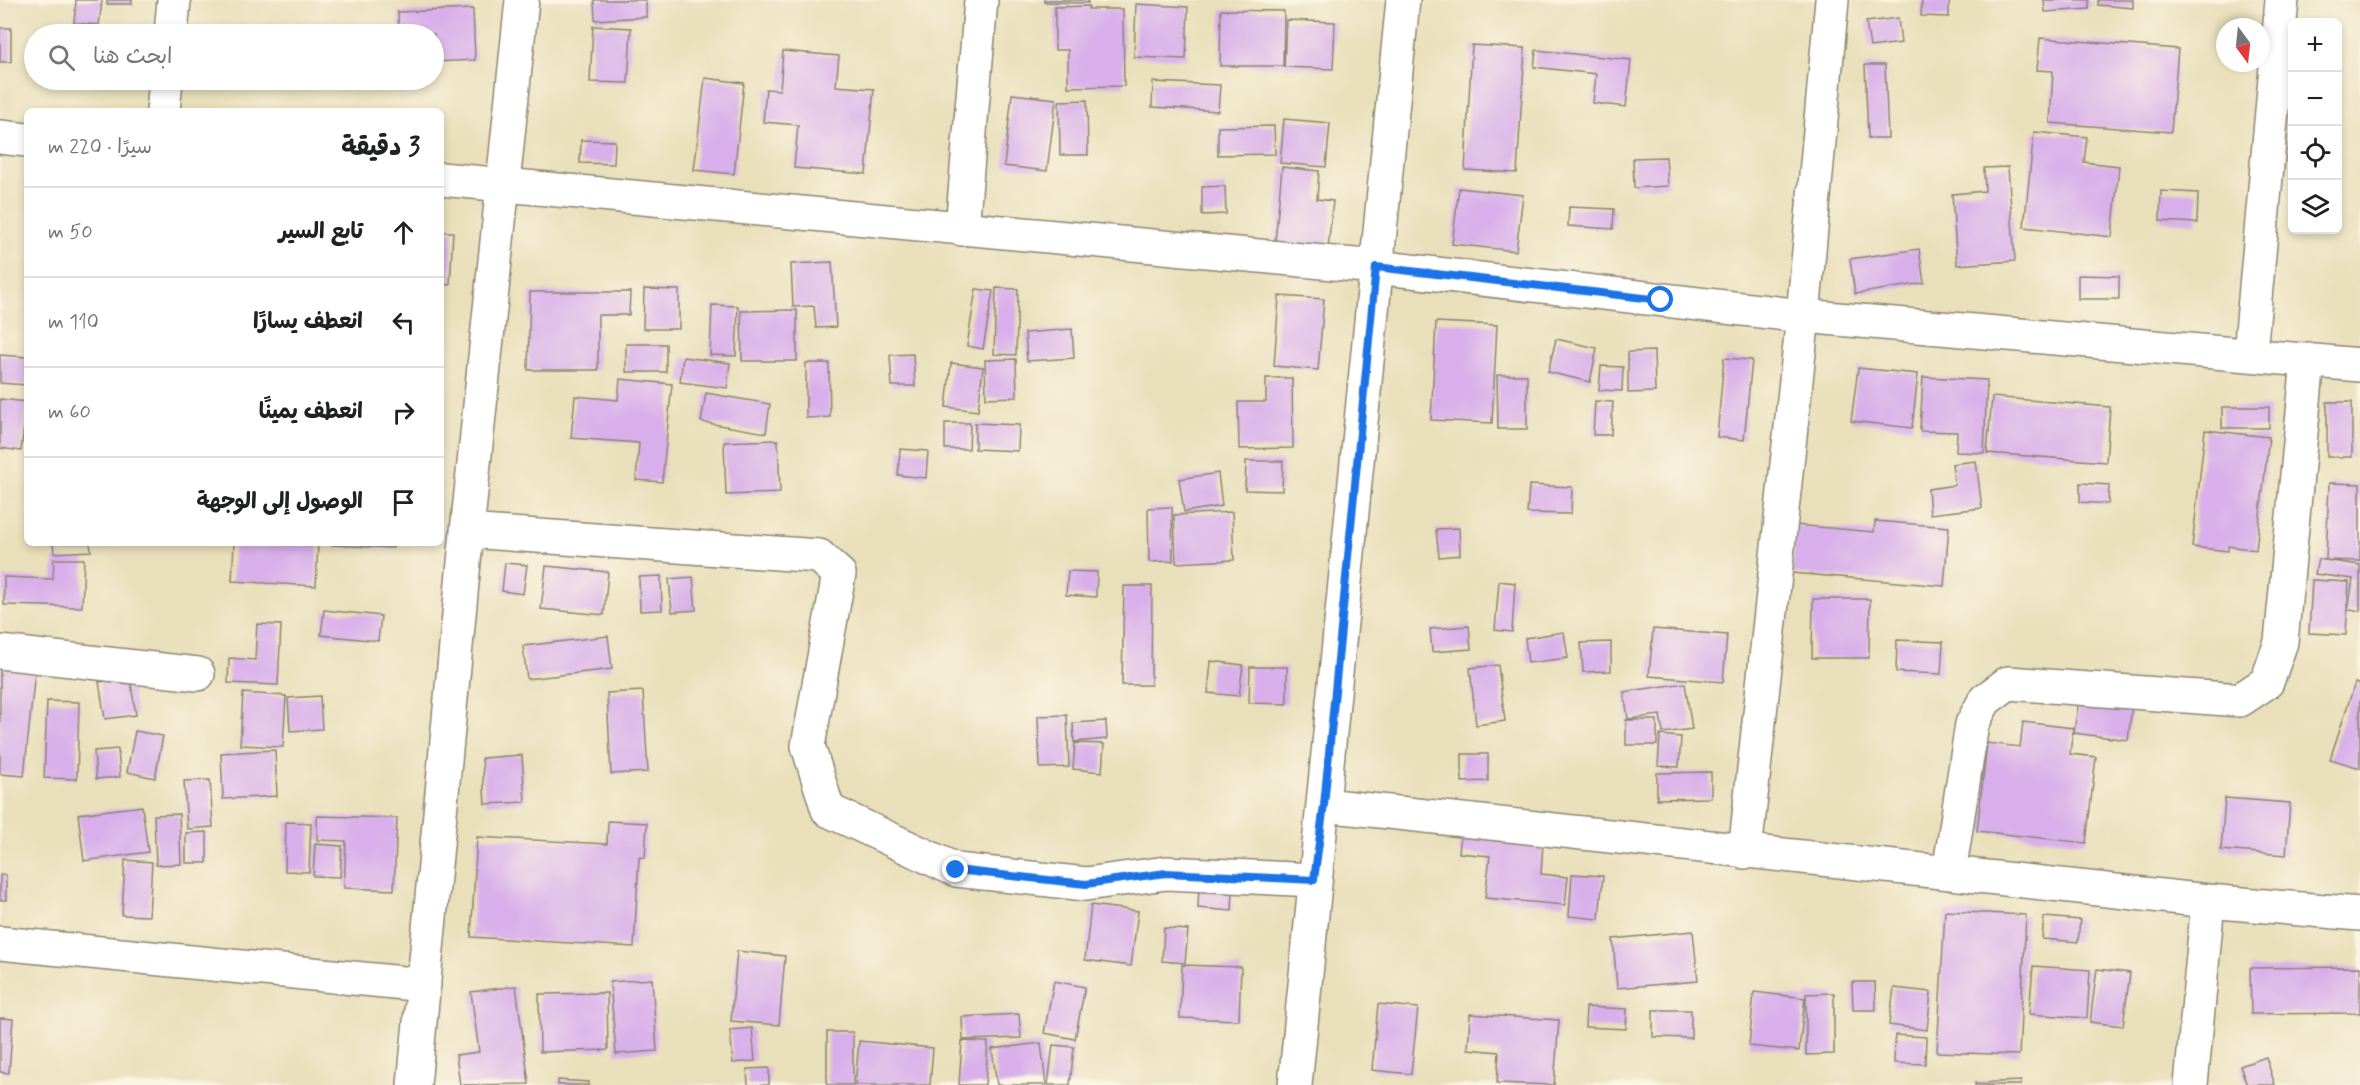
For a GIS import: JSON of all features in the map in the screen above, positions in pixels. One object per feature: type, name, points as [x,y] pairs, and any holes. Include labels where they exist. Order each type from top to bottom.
[{"type":"street","points":[[172,24],[174,0]]},
{"type":"street","points":[[414,1085],[466,531],[522,0]]},
{"type":"street","points":[[962,229],[981,0]]},
{"type":"street","points":[[1295,1085],[1403,0]]},
{"type":"street","points":[[1745,852],[1803,316],[1832,0]]},
{"type":"street","points":[[2250,354],[2282,0]]},
{"type":"street","points":[[163,108],[165,90]]},
{"type":"street","points":[[0,137],[24,140]]},
{"type":"street","points":[[444,179],[1376,267],[1803,316],[2360,365]]},
{"type":"street","points":[[1949,873],[1972,724],[1985,700],[2008,683],[2240,700],[2267,682],[2281,642],[2308,360]]},
{"type":"street","points":[[466,531],[819,556],[839,574],[808,746],[828,810],[956,870],[1086,884],[1166,873],[1314,880]]},
{"type":"street","points":[[0,652],[198,674]]},
{"type":"street","points":[[1324,805],[2208,901],[2360,914]]},
{"type":"street","points":[[2190,1085],[2208,901]]},
{"type":"street","points":[[0,943],[424,985]]},
{"type":"building","points":[[76,0],[102,0],[99,24],[74,23]]},
{"type":"building","points":[[107,0],[132,0],[132,4],[107,4]]},
{"type":"building","points":[[594,0],[646,0],[646,17],[595,20]]},
{"type":"building","points":[[1044,0],[1088,0],[1088,3],[1044,2]]},
{"type":"building","points":[[1922,0],[1949,0],[1949,17],[1921,16]]},
{"type":"building","points":[[2044,0],[2089,0],[2089,9],[2045,12]]},
{"type":"building","points":[[2098,0],[2133,0],[2133,8],[2098,5]]},
{"type":"building","points":[[1136,4],[1188,7],[1186,59],[1134,57]]},
{"type":"building","points":[[1089,6],[1088,9],[1123,9],[1124,86],[1068,87],[1068,50],[1055,50],[1055,7]]},
{"type":"building","points":[[473,9],[475,60],[444,62],[444,24],[399,24],[398,12]]},
{"type":"building","points":[[1221,10],[1284,11],[1283,66],[1220,66]]},
{"type":"building","points":[[1898,18],[1901,43],[1870,47],[1866,22]]},
{"type":"building","points":[[1286,20],[1335,22],[1333,69],[1284,67]]},
{"type":"building","points":[[593,26],[631,28],[628,83],[590,82]]},
{"type":"building","points":[[0,28],[11,28],[11,62],[0,62]]},
{"type":"building","points":[[2040,38],[2178,49],[2171,132],[2050,123],[2053,71],[2037,70]]},
{"type":"building","points":[[1472,45],[1525,48],[1517,173],[1465,170]]},
{"type":"building","points":[[1536,50],[1631,60],[1626,107],[1593,103],[1596,74],[1534,67]]},
{"type":"building","points":[[783,51],[839,56],[836,86],[874,89],[866,174],[794,168],[798,125],[763,122],[766,89],[780,90]]},
{"type":"building","points":[[1865,65],[1885,65],[1888,138],[1868,138]]},
{"type":"building","points":[[705,78],[744,83],[734,174],[694,170]]},
{"type":"building","points":[[1153,82],[1220,85],[1218,111],[1152,107]]},
{"type":"building","points":[[1012,94],[1056,99],[1047,171],[1004,166]]},
{"type":"building","points":[[1087,100],[1088,155],[1060,155],[1059,101]]},
{"type":"building","points":[[1284,119],[1330,123],[1326,167],[1280,163]]},
{"type":"building","points":[[1274,126],[1275,154],[1218,155],[1218,127]]},
{"type":"building","points":[[2034,132],[2087,137],[2084,162],[2119,166],[2112,237],[2024,227]]},
{"type":"building","points":[[581,140],[615,141],[614,164],[580,163]]},
{"type":"building","points":[[1666,157],[1668,186],[1634,188],[1633,158]]},
{"type":"building","points":[[1282,167],[1319,171],[1317,199],[1333,201],[1328,248],[1275,243]]},
{"type":"building","points":[[2008,167],[2015,261],[1957,265],[1952,194],[1985,191],[1984,168]]},
{"type":"building","points":[[1225,186],[1226,214],[1202,215],[1202,187]]},
{"type":"building","points":[[1459,188],[1523,195],[1516,251],[1452,244]]},
{"type":"building","points":[[2161,191],[2198,193],[2197,223],[2160,221]]},
{"type":"building","points":[[1569,207],[1614,209],[1613,229],[1568,226]]},
{"type":"building","points":[[444,232],[453,232],[450,285],[444,284]]},
{"type":"building","points":[[1919,249],[1924,283],[1855,294],[1850,259]]},
{"type":"building","points":[[832,262],[836,327],[816,328],[814,306],[793,307],[791,264]]},
{"type":"building","points":[[2078,275],[2119,276],[2119,299],[2078,299]]},
{"type":"building","points":[[996,288],[1018,289],[1016,355],[994,354]]},
{"type":"building","points":[[644,289],[679,290],[679,329],[643,329]]},
{"type":"building","points":[[976,289],[993,291],[983,349],[967,346]]},
{"type":"building","points":[[530,292],[630,292],[629,315],[598,315],[598,370],[528,370]]},
{"type":"building","points":[[1279,296],[1324,299],[1318,370],[1274,366]]},
{"type":"building","points":[[712,305],[738,306],[736,356],[710,355]]},
{"type":"building","points":[[797,310],[797,361],[742,361],[741,311]]},
{"type":"building","points":[[1436,322],[1497,325],[1492,423],[1431,420]]},
{"type":"building","points":[[1072,329],[1074,358],[1027,361],[1025,333]]},
{"type":"building","points":[[1556,339],[1597,348],[1590,382],[1548,372]]},
{"type":"building","points":[[626,344],[666,344],[666,372],[626,372]]},
{"type":"building","points":[[1654,351],[1655,392],[1628,393],[1628,352]]},
{"type":"building","points":[[913,354],[915,386],[892,386],[890,355]]},
{"type":"building","points":[[0,355],[24,357],[24,385],[0,383]]},
{"type":"building","points":[[683,357],[730,363],[727,388],[680,382]]},
{"type":"building","points":[[1724,358],[1752,360],[1744,440],[1717,437]]},
{"type":"building","points":[[1016,359],[1017,397],[986,398],[985,360]]},
{"type":"building","points":[[806,363],[829,363],[830,417],[806,418]]},
{"type":"building","points":[[951,363],[983,367],[978,411],[946,407]]},
{"type":"building","points":[[1601,366],[1623,367],[1622,391],[1599,390]]},
{"type":"building","points":[[1858,368],[1918,374],[1912,428],[1851,421]]},
{"type":"building","points":[[1497,375],[1527,375],[1527,429],[1498,429]]},
{"type":"building","points":[[1923,377],[1987,380],[1984,453],[1956,452],[1957,432],[1920,431]]},
{"type":"building","points":[[1266,378],[1292,378],[1293,448],[1239,449],[1238,402],[1266,402]]},
{"type":"building","points":[[620,379],[672,384],[662,482],[636,480],[639,443],[571,438],[575,396],[618,400]]},
{"type":"building","points":[[706,393],[770,404],[766,433],[701,422]]},
{"type":"building","points":[[1992,397],[2110,407],[2106,462],[1987,453]]},
{"type":"building","points":[[0,399],[24,402],[21,451],[0,448]]},
{"type":"building","points":[[1595,401],[1613,402],[1611,435],[1593,435]]},
{"type":"building","points":[[2327,402],[2352,402],[2352,457],[2327,457]]},
{"type":"building","points":[[2222,407],[2269,407],[2269,428],[2222,428]]},
{"type":"building","points":[[945,423],[970,423],[969,449],[945,449]]},
{"type":"building","points":[[975,423],[1019,425],[1018,451],[975,449]]},
{"type":"building","points":[[2205,430],[2269,437],[2256,550],[2228,546],[2228,551],[2192,547]]},
{"type":"building","points":[[778,440],[780,493],[726,495],[724,442]]},
{"type":"building","points":[[900,449],[928,451],[926,478],[898,475]]},
{"type":"building","points":[[1246,461],[1283,461],[1282,491],[1245,490]]},
{"type":"building","points":[[1976,461],[1982,508],[1930,514],[1928,489],[1955,485],[1952,464]]},
{"type":"building","points":[[1218,473],[1222,506],[1184,512],[1179,479]]},
{"type":"building","points":[[2080,483],[2109,485],[2108,504],[2080,502]]},
{"type":"building","points":[[2329,483],[2360,484],[2360,561],[2326,560]]},
{"type":"building","points":[[1529,485],[1572,487],[1571,514],[1527,513]]},
{"type":"building","points":[[1172,507],[1173,561],[1149,562],[1148,508]]},
{"type":"building","points":[[1232,512],[1234,560],[1176,563],[1174,515]]},
{"type":"building","points":[[1875,521],[1949,527],[1944,586],[1792,573],[1796,525],[1874,532]]},
{"type":"building","points":[[1459,528],[1460,555],[1439,557],[1436,529]]},
{"type":"building","points":[[53,546],[90,546],[91,551],[54,553]]},
{"type":"building","points":[[234,546],[318,546],[316,586],[232,581]]},
{"type":"building","points":[[352,546],[393,546],[393,548]]},
{"type":"building","points":[[54,559],[84,559],[82,607],[4,605],[4,577],[53,579]]},
{"type":"building","points":[[2318,559],[2360,565],[2360,611],[2348,610],[2353,579],[2315,574]]},
{"type":"building","points":[[505,563],[527,565],[523,594],[502,591]]},
{"type":"building","points":[[546,566],[608,572],[604,615],[541,609]]},
{"type":"building","points":[[1068,571],[1097,572],[1096,597],[1066,595]]},
{"type":"building","points":[[661,576],[662,610],[640,611],[639,577]]},
{"type":"building","points":[[693,577],[696,610],[672,612],[669,579]]},
{"type":"building","points":[[2312,580],[2349,582],[2346,635],[2309,633]]},
{"type":"building","points":[[1499,581],[1515,583],[1512,632],[1495,630]]},
{"type":"building","points":[[1124,586],[1152,586],[1151,685],[1122,685]]},
{"type":"building","points":[[1813,599],[1870,599],[1869,658],[1812,658]]},
{"type":"building","points":[[324,610],[381,616],[378,641],[321,635]]},
{"type":"building","points":[[257,624],[281,625],[278,685],[228,683],[229,658],[255,660]]},
{"type":"building","points":[[1469,626],[1471,649],[1432,652],[1430,629]]},
{"type":"building","points":[[1653,629],[1727,635],[1723,682],[1649,676]]},
{"type":"building","points":[[1564,632],[1568,658],[1528,663],[1525,638]]},
{"type":"building","points":[[608,636],[612,669],[527,679],[523,646]]},
{"type":"building","points":[[1897,640],[1943,642],[1941,674],[1896,672]]},
{"type":"building","points":[[1611,642],[1611,671],[1583,672],[1581,643]]},
{"type":"building","points":[[1211,661],[1243,665],[1239,696],[1208,693]]},
{"type":"building","points":[[1498,665],[1505,721],[1476,725],[1470,668]]},
{"type":"building","points":[[1250,667],[1287,667],[1287,704],[1249,703]]},
{"type":"building","points":[[0,668],[35,671],[24,776],[0,774]]},
{"type":"building","points":[[130,678],[136,715],[105,719],[99,682]]},
{"type":"building","points":[[1685,683],[1692,729],[1663,733],[1660,715],[1628,719],[1624,692]]},
{"type":"building","points":[[2355,683],[2360,684],[2360,768],[2330,759]]},
{"type":"building","points":[[643,691],[648,772],[611,774],[607,693]]},
{"type":"building","points":[[2080,691],[2133,698],[2128,740],[2074,733]]},
{"type":"building","points":[[243,693],[286,696],[283,747],[240,745]]},
{"type":"building","points":[[320,696],[322,729],[290,731],[288,698]]},
{"type":"building","points":[[47,701],[79,702],[77,779],[44,778]]},
{"type":"building","points":[[1067,715],[1069,767],[1040,768],[1038,716]]},
{"type":"building","points":[[1626,720],[1657,720],[1657,745],[1626,745]]},
{"type":"building","points":[[1106,721],[1107,739],[1074,742],[1073,723]]},
{"type":"building","points":[[2023,722],[2073,728],[2070,754],[2096,757],[2086,843],[1977,831],[1987,743],[2020,747]]},
{"type":"building","points":[[135,731],[163,736],[155,778],[127,772]]},
{"type":"building","points":[[1660,735],[1681,737],[1679,767],[1658,766]]},
{"type":"building","points":[[1075,743],[1104,744],[1102,772],[1073,769]]},
{"type":"building","points":[[118,749],[120,777],[96,779],[94,751]]},
{"type":"building","points":[[275,750],[277,796],[223,799],[221,753]]},
{"type":"building","points":[[1462,754],[1488,754],[1488,781],[1462,782]]},
{"type":"building","points":[[522,755],[525,802],[485,804],[482,758]]},
{"type":"building","points":[[1711,772],[1711,798],[1657,799],[1657,773]]},
{"type":"building","points":[[210,780],[213,827],[187,829],[184,781]]},
{"type":"building","points":[[2225,798],[2290,803],[2286,855],[2221,850]]},
{"type":"building","points":[[142,806],[148,852],[84,861],[78,814]]},
{"type":"building","points":[[179,814],[181,864],[156,865],[154,815]]},
{"type":"building","points":[[317,816],[397,818],[394,890],[344,888],[346,841],[317,840]]},
{"type":"building","points":[[608,821],[647,823],[645,858],[639,857],[634,947],[471,937],[477,837],[607,844]]},
{"type":"building","points":[[286,822],[311,823],[309,872],[285,871]]},
{"type":"building","points":[[207,832],[207,863],[186,863],[186,833]]},
{"type":"building","points":[[1461,835],[1543,843],[1541,874],[1568,877],[1565,905],[1485,898],[1490,856],[1459,853]]},
{"type":"building","points":[[315,844],[342,846],[340,877],[313,876]]},
{"type":"building","points":[[125,860],[152,862],[149,916],[122,915]]},
{"type":"building","points":[[1572,874],[1603,876],[1599,919],[1569,916]]},
{"type":"building","points":[[0,875],[6,875],[6,900],[0,900]]},
{"type":"building","points":[[1199,885],[1233,888],[1232,911],[1198,908]]},
{"type":"building","points":[[1091,905],[1138,911],[1131,966],[1085,960]]},
{"type":"building","points":[[1945,911],[2026,915],[2019,1055],[1937,1052]]},
{"type":"building","points":[[2044,917],[2080,920],[2078,942],[2042,939]]},
{"type":"building","points":[[1164,928],[1188,930],[1185,963],[1162,961]]},
{"type":"building","points":[[1693,931],[1698,981],[1617,988],[1613,939]]},
{"type":"building","points":[[737,951],[785,956],[779,1025],[731,1021]]},
{"type":"building","points":[[1182,965],[1241,967],[1239,1020],[1180,1018]]},
{"type":"building","points":[[2033,966],[2090,970],[2087,1018],[2029,1014]]},
{"type":"building","points":[[2360,967],[2360,1013],[2251,1014],[2250,968]]},
{"type":"building","points":[[2097,969],[2130,973],[2123,1026],[2090,1022]]},
{"type":"building","points":[[652,979],[657,1051],[616,1054],[610,982]]},
{"type":"building","points":[[1054,981],[1085,987],[1075,1039],[1044,1033]]},
{"type":"building","points":[[1852,982],[1875,982],[1876,1010],[1853,1010]]},
{"type":"building","points":[[516,986],[529,1084],[460,1085],[456,1055],[479,1052],[471,992]]},
{"type":"building","points":[[1894,988],[1931,992],[1927,1030],[1889,1025]]},
{"type":"building","points":[[1754,992],[1805,998],[1799,1051],[1749,1046]]},
{"type":"building","points":[[607,993],[608,1050],[540,1052],[539,994]]},
{"type":"building","points":[[1834,993],[1834,1054],[1806,1055],[1806,994]]},
{"type":"building","points":[[1378,1004],[1418,1008],[1411,1074],[1372,1070]]},
{"type":"building","points":[[1586,1007],[1627,1009],[1626,1029],[1585,1027]]},
{"type":"building","points":[[1653,1010],[1691,1010],[1691,1038],[1653,1037]]},
{"type":"building","points":[[1019,1014],[1021,1038],[963,1040],[962,1017]]},
{"type":"building","points":[[1470,1014],[1559,1020],[1554,1085],[1497,1083],[1499,1052],[1468,1049]]},
{"type":"building","points":[[0,1018],[13,1019],[9,1073],[0,1072]]},
{"type":"building","points":[[752,1028],[755,1061],[733,1063],[730,1030]]},
{"type":"building","points":[[827,1032],[853,1032],[853,1085],[827,1085]]},
{"type":"building","points":[[1895,1035],[1926,1037],[1925,1064],[1894,1063]]},
{"type":"building","points":[[859,1041],[933,1048],[930,1085],[855,1085]]},
{"type":"building","points":[[962,1041],[988,1042],[985,1085],[959,1085]]},
{"type":"building","points":[[1041,1043],[1046,1085],[997,1085],[992,1049]]},
{"type":"building","points":[[1053,1045],[1074,1047],[1070,1085],[1048,1085]]},
{"type":"building","points":[[2266,1057],[2275,1085],[2247,1085],[2240,1066]]},
{"type":"building","points":[[769,1068],[769,1085],[748,1085],[747,1069]]},
{"type":"building","points":[[558,1080],[589,1082],[589,1085],[558,1085]]},
{"type":"building","points":[[2021,1081],[2021,1085],[1975,1085],[1975,1083]]},
{"type":"route","points":[[956,870],[1086,884],[1166,873],[1314,880],[1324,805],[1376,267],[1661,300]]}]
